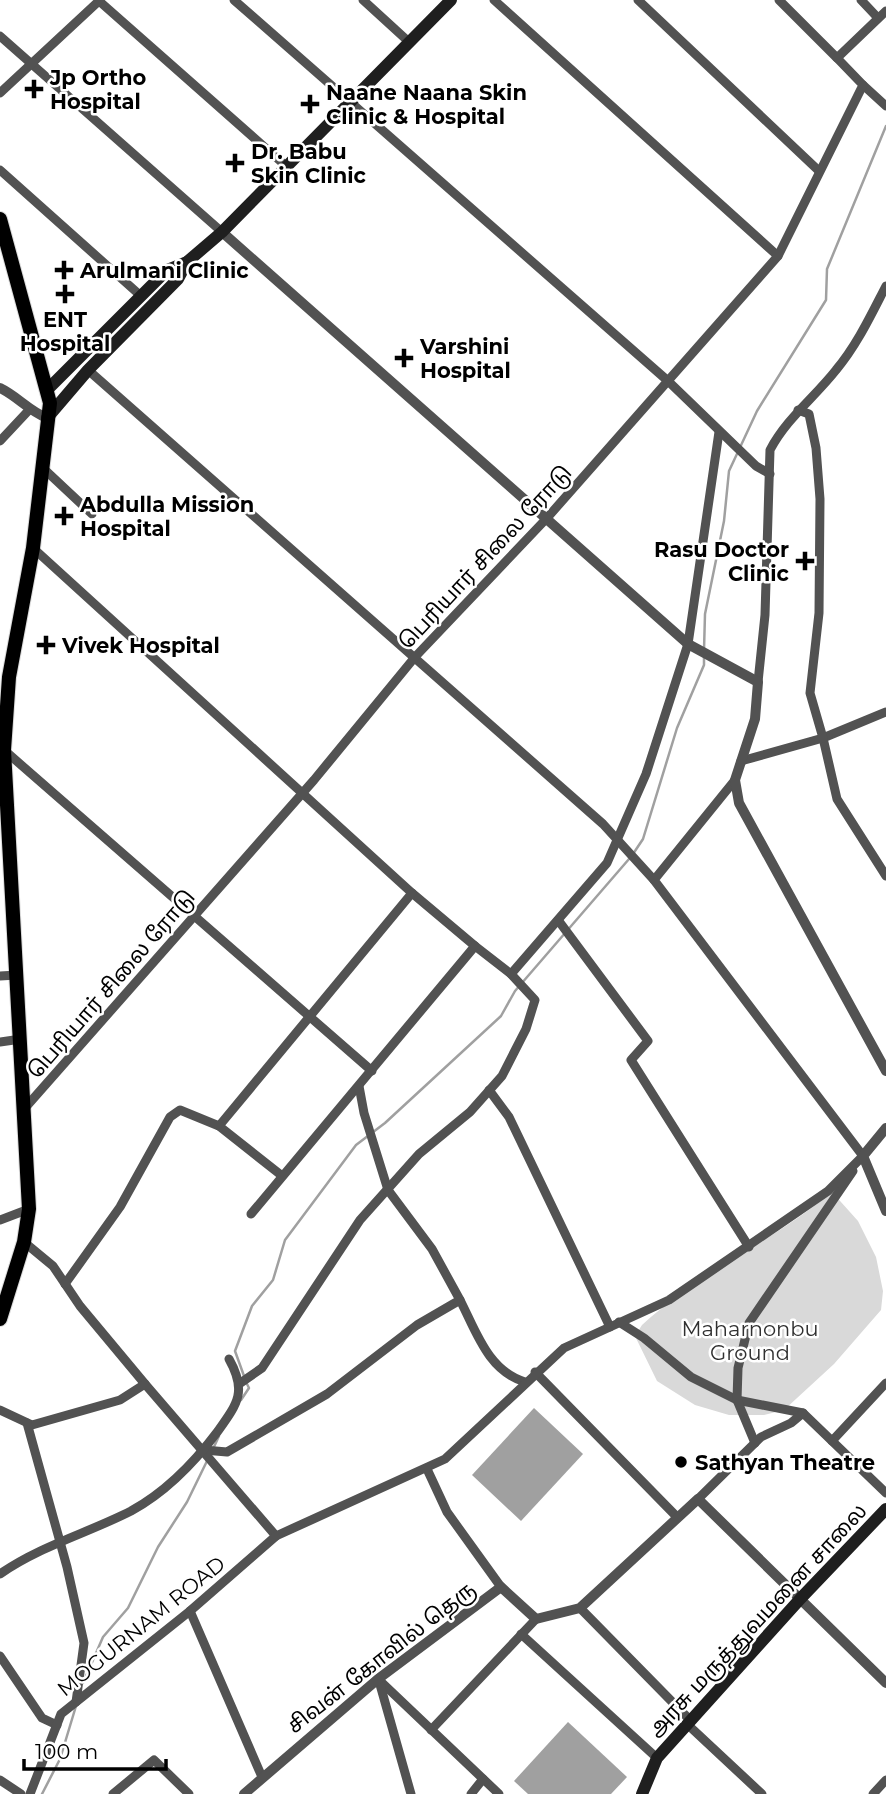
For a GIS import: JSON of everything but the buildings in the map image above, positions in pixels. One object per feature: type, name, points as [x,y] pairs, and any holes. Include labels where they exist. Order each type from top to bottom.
[{"type":"main road","points":[[48,389],[167,270],[187,262],[222,232],[452,0]]},
{"type":"main road","points":[[0,219],[50,403],[33,548],[5,673],[4,810],[17,975],[30,1209],[24,1242],[0,1319]]},
{"type":"main road","points":[[47,418],[88,370],[178,279],[187,262]]},
{"type":"main road","name":"அரசு மருத்துவமனை சாலை","points":[[642,1794],[657,1758],[801,1598],[886,1509]]},
{"type":"street","points":[[0,93],[99,0],[287,167]]},
{"type":"street","points":[[234,0],[349,104],[668,381],[756,466],[770,474]]},
{"type":"street","points":[[363,0],[410,42]]},
{"type":"street","points":[[494,0],[778,257]]},
{"type":"street","points":[[638,0],[819,171]]},
{"type":"street","points":[[779,0],[886,106]]},
{"type":"street","points":[[861,0],[878,18]]},
{"type":"street","points":[[837,58],[886,10]]},
{"type":"street","points":[[0,36],[688,644],[758,682]]},
{"type":"street","name":"பெரியார் சிலை ரோடு","points":[[25,1108],[304,792],[415,657],[547,517],[778,257],[863,85]]},
{"type":"street","points":[[0,170],[141,296]]},
{"type":"street","points":[[654,880],[735,780],[755,719],[765,615],[770,450],[798,410],[836,370],[860,336],[886,286]]},
{"type":"street","points":[[88,370],[415,657],[619,841],[654,880],[863,1156],[886,1211]]},
{"type":"street","points":[[0,388],[9,392],[29,410],[47,418]]},
{"type":"street","points":[[0,441],[29,410]]},
{"type":"street","points":[[798,410],[808,414],[816,448],[820,499],[819,613],[810,693],[837,799],[886,876]]},
{"type":"street","points":[[512,975],[607,863],[619,841],[646,774],[688,644],[719,432]]},
{"type":"street","points":[[44,469],[92,514]]},
{"type":"street","points":[[33,548],[412,893],[512,975],[535,1000],[526,1029],[502,1076],[470,1112],[419,1154],[360,1220],[262,1368],[239,1384]]},
{"type":"street","points":[[741,761],[823,738],[886,712]]},
{"type":"street","points":[[4,750],[372,1071]]},
{"type":"street","points":[[735,780],[739,803],[886,1071]]},
{"type":"street","points":[[219,1126],[412,893]]},
{"type":"street","points":[[558,920],[648,1041],[631,1060],[748,1247]]},
{"type":"street","points":[[251,1214],[475,946]]},
{"type":"street","points":[[0,976],[17,975]]},
{"type":"street","points":[[0,1042],[21,1039]]},
{"type":"street","points":[[359,1086],[364,1113],[388,1190],[432,1249],[490,1359],[509,1377],[525,1382]]},
{"type":"street","points":[[489,1090],[509,1116],[614,1324],[644,1338],[691,1377],[737,1400],[803,1413],[886,1493]]},
{"type":"street","points":[[65,1284],[120,1207],[170,1117],[180,1110],[219,1126],[281,1175]]},
{"type":"street","points":[[755,1444],[737,1400],[737,1367],[749,1323],[863,1156],[886,1128]]},
{"type":"street","name":"MOGURNAM ROAD","points":[[30,1794],[61,1714],[190,1611],[276,1536],[444,1459],[564,1348],[669,1300],[828,1191],[863,1156]]},
{"type":"street","points":[[0,1220],[30,1209]]},
{"type":"street","points":[[24,1242],[54,1266],[65,1284],[145,1384],[276,1536]]},
{"type":"street","points":[[204,1450],[227,1451],[327,1394],[417,1325],[460,1300]]},
{"type":"street","points":[[0,1574],[19,1560],[133,1510],[185,1472],[236,1406],[240,1378],[229,1359]]},
{"type":"street","points":[[535,1372],[677,1517]]},
{"type":"street","points":[[832,1441],[886,1383]]},
{"type":"street","points":[[0,1410],[32,1425],[120,1399],[145,1384]]},
{"type":"street","points":[[431,1730],[536,1619],[580,1608],[755,1444],[803,1413]]},
{"type":"street","points":[[27,1423],[84,1643],[76,1702]]},
{"type":"street","points":[[427,1469],[447,1512],[501,1587]]},
{"type":"street","points":[[698,1499],[886,1683]]},
{"type":"street","name":"சிவன் கோவில் தெரு","points":[[244,1794],[378,1679],[501,1587],[536,1619]]},
{"type":"street","points":[[580,1608],[688,1722],[762,1794]]},
{"type":"street","points":[[190,1611],[262,1777]]},
{"type":"street","points":[[521,1634],[657,1758]]},
{"type":"street","points":[[0,1656],[42,1718],[57,1725]]},
{"type":"street","points":[[378,1679],[499,1794]]},
{"type":"street","points":[[378,1679],[411,1794]]},
{"type":"street","points":[[113,1794],[154,1760],[189,1794]]},
{"type":"street","points":[[471,1794],[484,1779]]},
{"type":"street","points":[[0,1780],[22,1794]]},
{"type":"street","points":[[873,1794],[886,1780]]},
{"type":"green space","name":"Maharnonbu Ground","points":[[832,1192],[858,1221],[876,1257],[883,1291],[881,1310],[834,1364],[784,1410],[764,1415],[729,1415],[695,1405],[657,1381],[635,1336],[642,1325],[687,1289],[809,1210]]},
{"type":"shaded area","points":[[534,1408],[583,1454],[521,1521],[472,1475]]},
{"type":"shaded area","points":[[568,1722],[627,1777],[611,1794],[528,1794],[514,1781]]},
{"type":"waterway","points":[[704,650],[705,614],[724,521],[729,471],[757,411],[826,300],[827,269],[886,126]]},
{"type":"waterway","points":[[633,854],[643,839],[677,728],[704,665],[704,657]]},
{"type":"waterway","points":[[244,1376],[235,1351],[252,1306],[273,1280],[285,1240],[356,1145],[385,1123],[501,1016],[515,991],[629,859]]},
{"type":"waterway","points":[[241,1400],[249,1388],[246,1382]]},
{"type":"waterway","points":[[213,1449],[219,1436]]},
{"type":"waterway","points":[[83,1683],[103,1637],[128,1608],[158,1547],[187,1502],[207,1461]]},
{"type":"waterway","points":[[42,1794],[60,1759],[76,1706]]},
{"type":"place","name":"Jp Ortho Hospital","points":[[34,89]]},
{"type":"place","name":"Naane Naana Skin Clinic & Hospital","points":[[310,104]]},
{"type":"place","name":"Dr. Babu Skin Clinic","points":[[235,163]]},
{"type":"place","name":"Arulmani Clinic","points":[[64,270]]},
{"type":"place","name":"ENT Hospital","points":[[65,294]]},
{"type":"place","name":"Varshini Hospital","points":[[404,358]]},
{"type":"place","name":"Abdulla Mission Hospital","points":[[64,516]]},
{"type":"place","name":"Rasu Doctor Clinic","points":[[805,561]]},
{"type":"place","name":"Vivek Hospital","points":[[46,645]]},
{"type":"place","name":"Sathyan Theatre","points":[[681,1462]]}]
